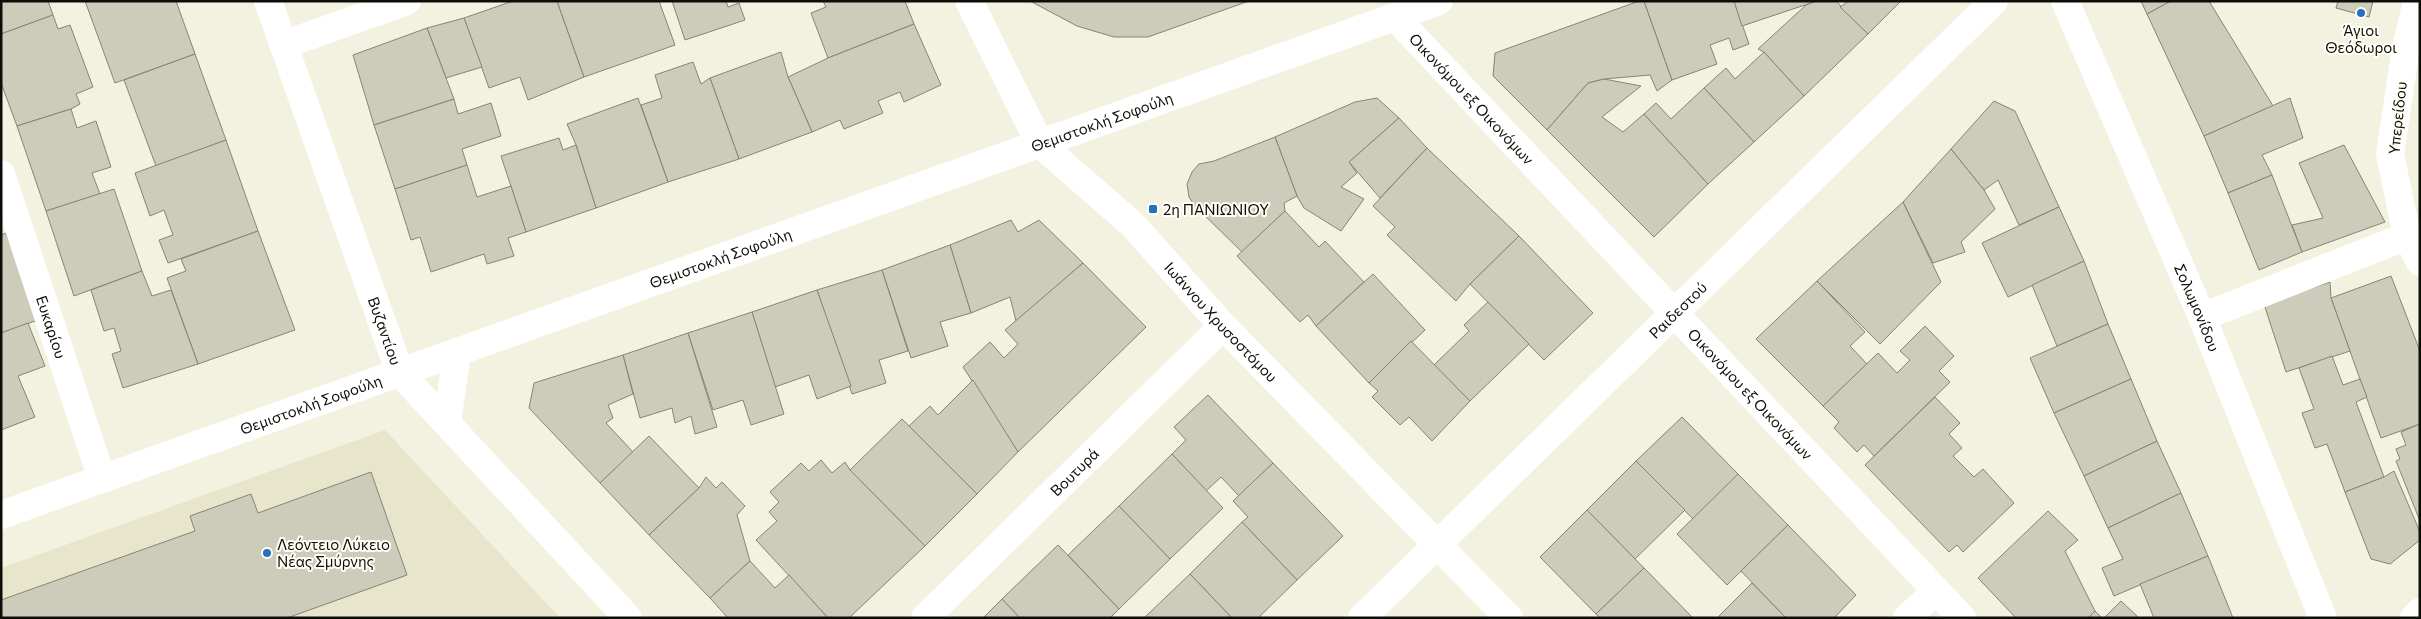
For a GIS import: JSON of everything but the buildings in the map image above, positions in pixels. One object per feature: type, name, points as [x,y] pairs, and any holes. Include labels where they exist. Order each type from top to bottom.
[{"type":"street","name":"Βυζαντίου","points":[[268,1],[400,373],[628,618]]},
{"type":"street","points":[[283,45],[407,1]]},
{"type":"street","name":"Ιωάννου Χρυσοστόμου","points":[[969,1],[1040,144],[1133,225],[1223,326],[1509,618]]},
{"type":"street","name":"Θεμιστοκλή Σοφούλη","points":[[1,516],[1439,1]]},
{"type":"street","name":"Ραιδεστού","points":[[1362,618],[1676,314],[1994,1]]},
{"type":"street","name":"Σολωμονίδου","points":[[2065,1],[2202,317],[2323,618]]},
{"type":"street","name":"Υπερείδου","points":[[2417,1],[2406,48],[2390,154],[2407,236],[2420,262]]},
{"type":"street","name":"Οικονόμου εξ Οικονόμων","points":[[1395,17],[1962,618]]},
{"type":"street","name":"Ευκαρίου","points":[[1,174],[102,479]]},
{"type":"street","points":[[2202,317],[2407,236]]},
{"type":"street","name":"Βουτυρά","points":[[925,618],[1223,326]]},
{"type":"street","points":[[447,423],[457,352]]},
{"type":"street","points":[[1908,618],[1936,591]]},
{"type":"street","points":[[2414,618],[2420,612]]},
{"type":"shaded area","points":[[385,430],[560,618],[1,618],[1,568]]},
{"type":"place","name":"Άγιοι Θεόδωροι","points":[[2361,13]]},
{"type":"place","name":"2η ΠΑΝΙΩΝΙΟΥ","points":[[1153,209]]},
{"type":"place","name":"Λεόντειο Λύκειο Νέας Σμύρνης","points":[[267,553]]}]
